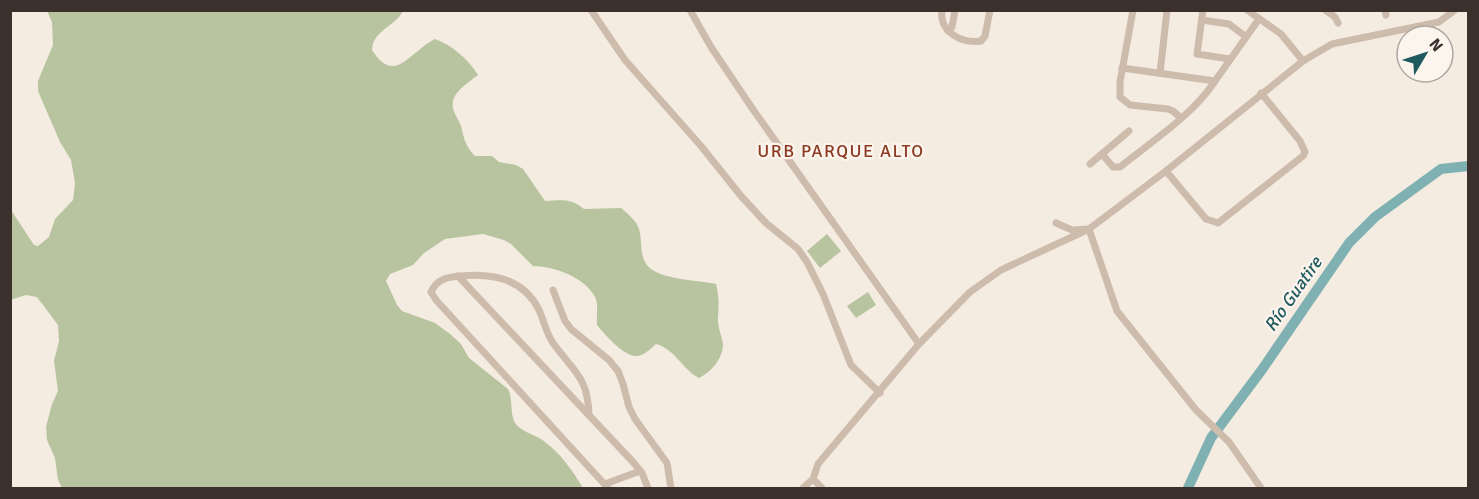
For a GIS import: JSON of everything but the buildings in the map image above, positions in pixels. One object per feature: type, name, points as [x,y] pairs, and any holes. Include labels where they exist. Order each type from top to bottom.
[{"type":"street","points":[[591,10],[625,60],[741,196],[766,223],[798,249],[823,294],[850,365],[880,393]]},
{"type":"street","points":[[690,10],[711,47],[752,108],[919,344]]},
{"type":"street","points":[[942,10],[942,18],[953,36],[981,41],[985,36],[990,10]]},
{"type":"street","points":[[948,31],[955,10]]},
{"type":"street","points":[[1133,10],[1119,92],[1125,103],[1173,111],[1181,118]]},
{"type":"street","points":[[1160,73],[1167,10]]},
{"type":"street","points":[[1203,10],[1197,54],[1230,59]]},
{"type":"street","points":[[1246,10],[1258,16],[1281,34],[1303,61]]},
{"type":"street","points":[[1324,10],[1335,17],[1338,23]]},
{"type":"street","points":[[803,489],[813,479],[818,464],[919,344],[970,292],[1001,270],[1089,229],[1166,171],[1303,61],[1332,44],[1439,22],[1455,10]]},
{"type":"street","points":[[1102,154],[1113,167],[1119,168],[1200,102],[1258,16]]},
{"type":"street","points":[[1202,20],[1229,24],[1245,36]]},
{"type":"street","points":[[1122,68],[1215,81]]},
{"type":"street","points":[[1166,171],[1206,219],[1218,223],[1303,156],[1305,152],[1300,141],[1261,93]]},
{"type":"street","points":[[1090,164],[1129,131]]},
{"type":"street","points":[[1056,223],[1072,230],[1089,229]]},
{"type":"street","points":[[1089,229],[1117,311],[1196,410],[1224,437],[1261,489]]},
{"type":"street","points":[[589,415],[588,396],[584,384],[548,335],[534,300],[526,292],[508,280],[485,274],[442,279],[434,285],[431,292],[436,300],[607,486],[640,471]]},
{"type":"street","points":[[458,276],[640,471],[648,489]]},
{"type":"street","points":[[553,290],[565,321],[609,360],[618,371],[635,419],[667,463],[671,489]]},
{"type":"street","points":[[813,479],[822,489]]},
{"type":"green space","points":[[47,11],[403,11],[373,43],[372,50],[380,60],[395,66],[435,39],[460,54],[478,75],[457,93],[453,103],[469,149],[475,156],[492,156],[499,162],[516,165],[523,169],[545,201],[571,201],[584,209],[621,208],[632,217],[638,226],[644,260],[651,269],[674,278],[716,284],[718,324],[723,344],[719,360],[712,369],[699,378],[668,350],[656,344],[641,355],[630,355],[614,344],[597,325],[595,297],[576,278],[550,268],[533,266],[504,240],[483,234],[445,239],[424,253],[413,265],[390,274],[386,281],[397,305],[402,311],[435,323],[450,334],[461,344],[469,358],[508,389],[516,425],[541,439],[556,452],[571,469],[583,488],[62,488],[58,480],[55,458],[47,440],[46,427],[58,391],[54,361],[59,341],[58,325],[37,297],[26,295],[10,300],[11,210],[34,245],[38,246],[49,237],[55,219],[73,200],[75,183],[71,160],[60,142],[38,91],[38,81],[53,45],[52,22]]},
{"type":"green space","points":[[827,234],[841,251],[820,268],[807,251]]},
{"type":"green space","points":[[868,292],[876,305],[856,318],[847,306]]},
{"type":"waterway","name":"Río Guatire","points":[[1188,488],[1211,438],[1261,371],[1349,243],[1375,217],[1441,169],[1468,166]]},
{"type":"district","name":"URB PARQUE ALTO","points":[[841,151]]}]
